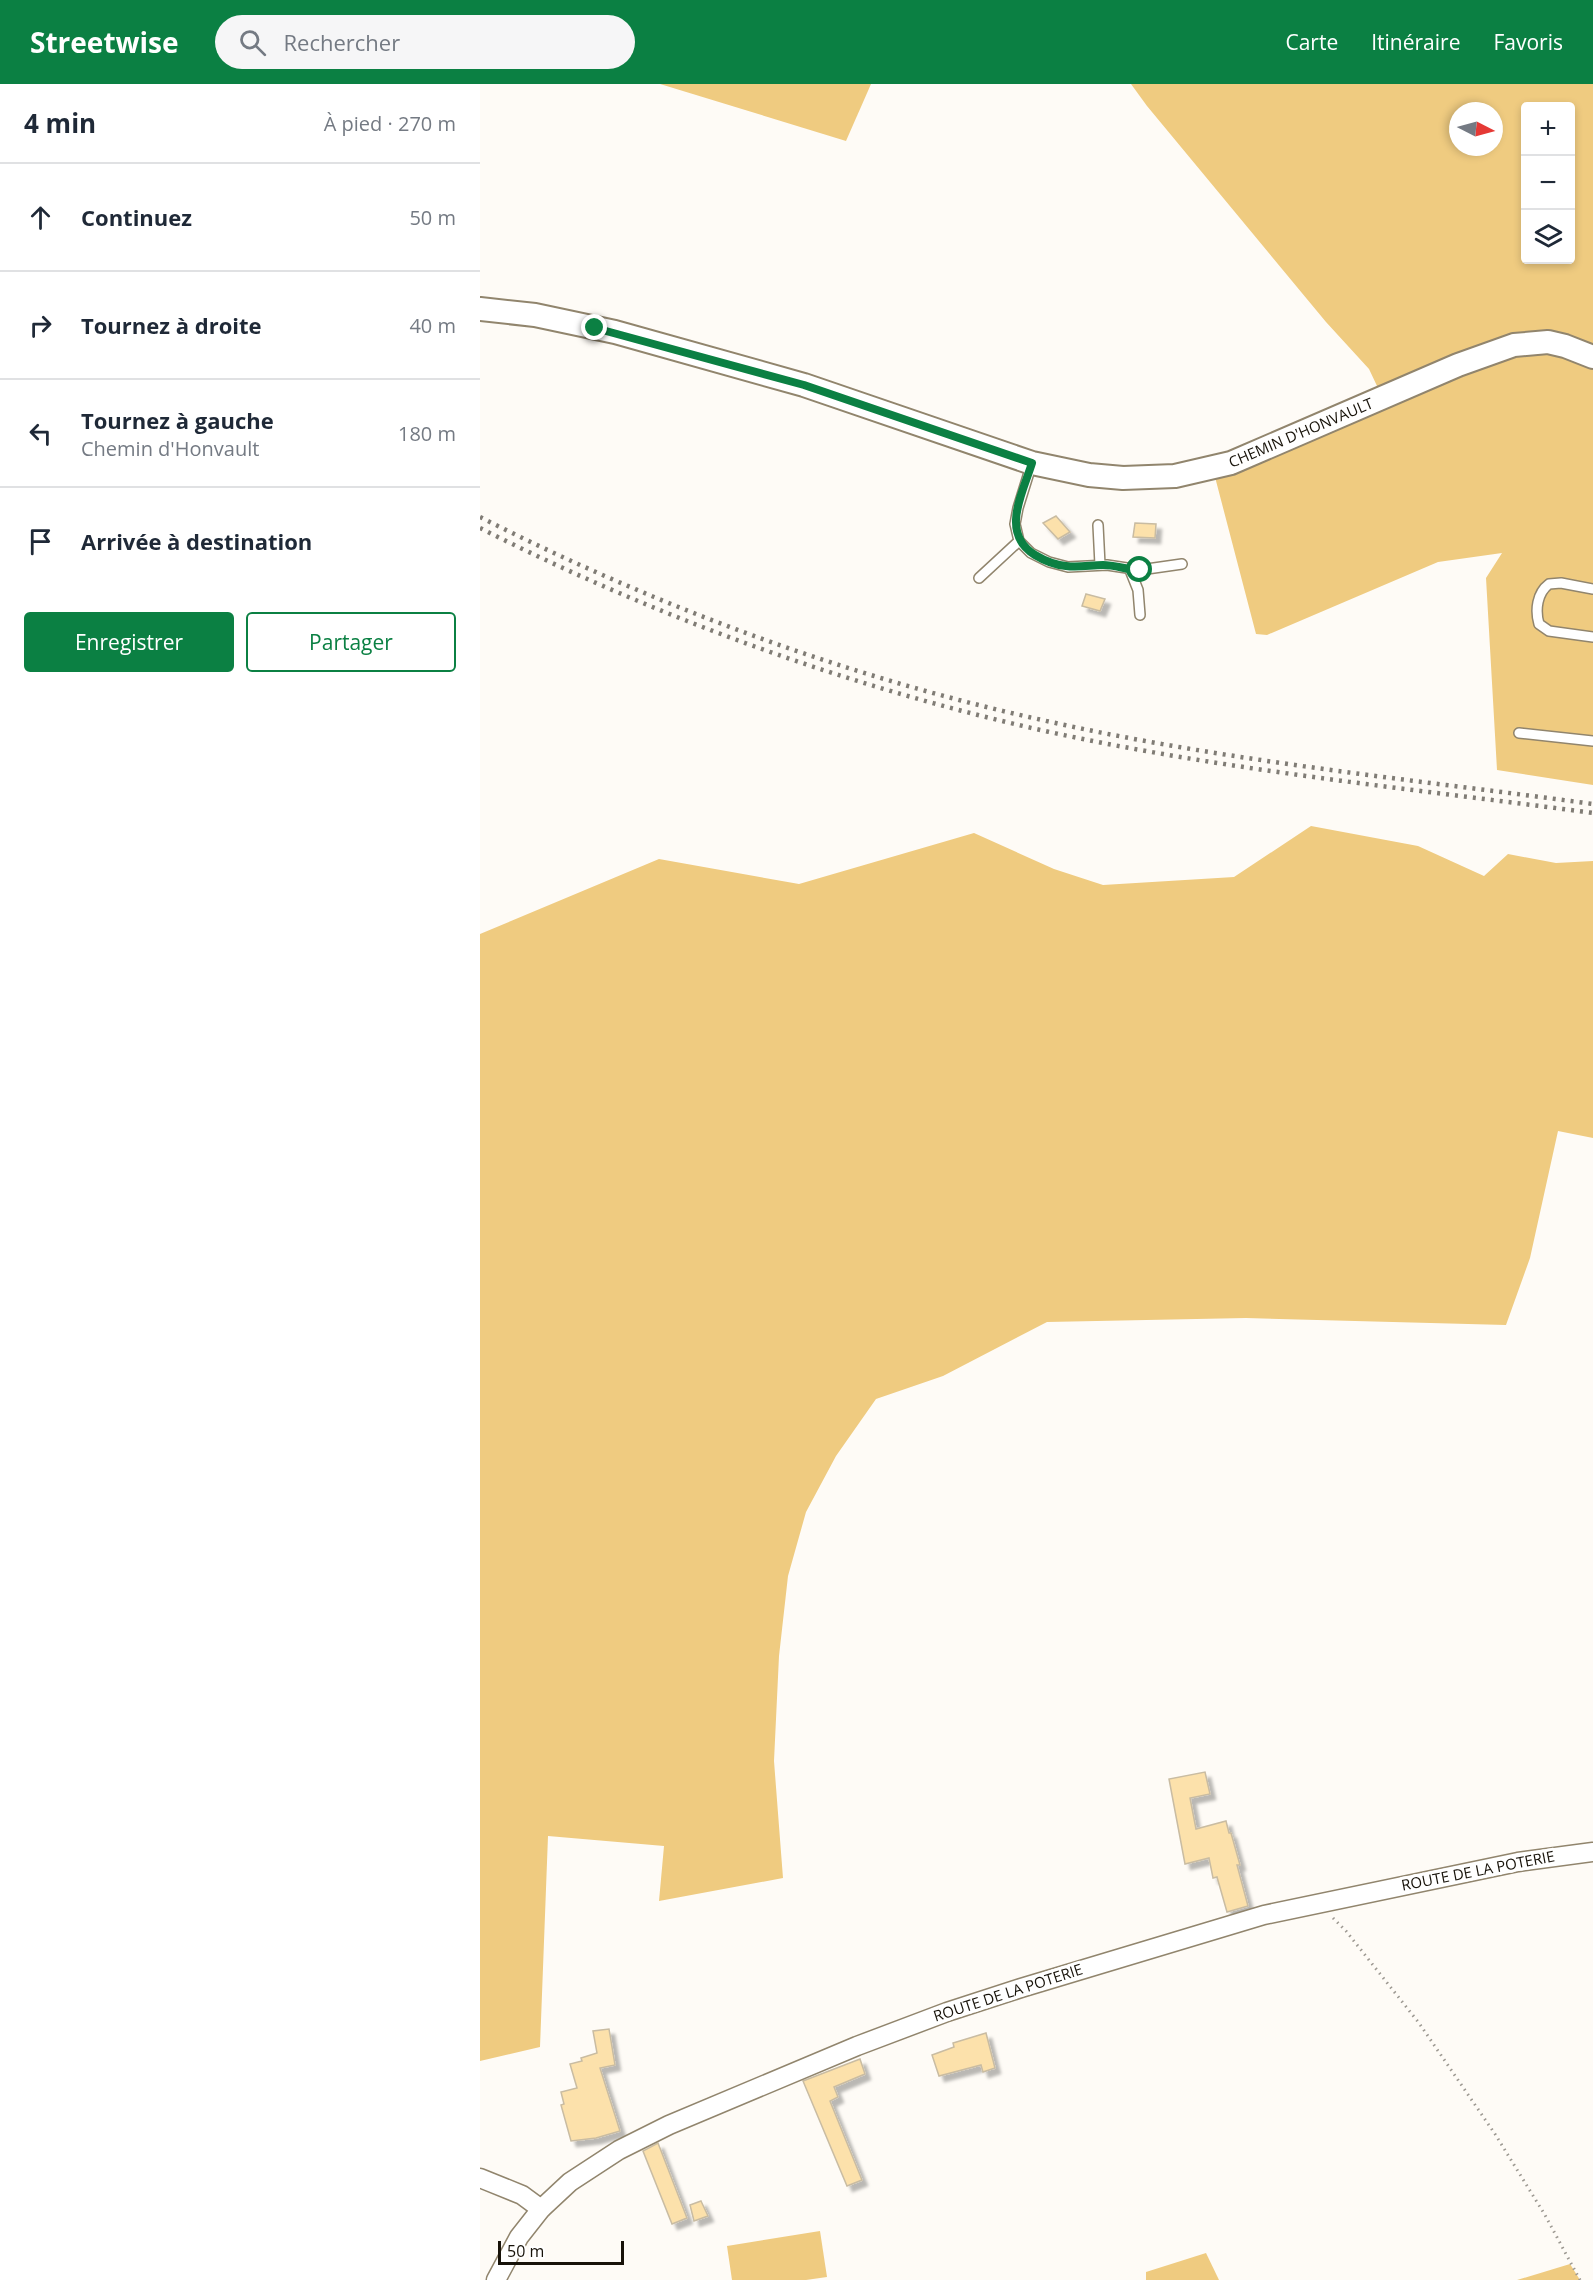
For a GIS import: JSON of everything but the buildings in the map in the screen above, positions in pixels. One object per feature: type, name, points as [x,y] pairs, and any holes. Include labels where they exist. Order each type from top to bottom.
[{"type":"street","name":"CHEMIN D'HONVAULT","points":[[480,309],[535,315],[587,326],[794,382],[1032,463],[1110,477],[1156,478],[1190,474],[1231,462],[1260,452],[1450,369],[1505,348],[1526,343],[1548,342],[1593,357]]},
{"type":"street","name":"ROUTE DE LA POTERIE","points":[[496,2280],[519,2237],[541,2209],[570,2182],[640,2138],[867,2042],[946,2012],[1248,1920],[1317,1903],[1518,1862],[1593,1852]]},
{"type":"street","points":[[480,2178],[522,2195],[541,2209]]},
{"type":"lane","points":[[1032,463],[1016,517],[1019,541],[1031,553],[1049,562],[1068,567],[1100,565],[1130,570],[1182,564]]},
{"type":"lane","points":[[1098,525],[1100,565]]},
{"type":"lane","points":[[979,578],[1019,541]]},
{"type":"lane","points":[[1130,570],[1138,590],[1140,615]]},
{"type":"lane","points":[[1593,589],[1561,583],[1549,584],[1540,593],[1537,616],[1539,624],[1549,631],[1593,637]]},
{"type":"lane","points":[[1519,733],[1593,741]]},
{"type":"path","points":[[1317,1903],[1346,1931],[1419,2023],[1495,2134],[1545,2215],[1580,2280]]},
{"type":"shaded area","points":[[660,84],[871,84],[846,141]]},
{"type":"shaded area","points":[[1131,84],[1593,84],[1593,785],[1497,770],[1486,578],[1502,553],[1438,562],[1267,635],[1256,634],[1215,477],[1386,405],[1369,369],[1326,322]]},
{"type":"shaded area","points":[[1311,826],[1418,846],[1484,876],[1508,854],[1556,863],[1593,861],[1593,1138],[1558,1131],[1530,1258],[1506,1325],[1246,1318],[1047,1322],[943,1376],[876,1399],[836,1456],[806,1512],[788,1576],[779,1656],[774,1761],[783,1878],[659,1901],[664,1846],[548,1836],[540,2047],[480,2061],[480,934],[659,859],[799,884],[974,833],[1054,869],[1103,885],[1234,877]]},
{"type":"shaded area","points":[[820,2231],[827,2277],[806,2280],[732,2280],[727,2246]]},
{"type":"shaded area","points":[[1206,2253],[1219,2280],[1146,2280],[1146,2272]]},
{"type":"shaded area","points":[[1570,2264],[1580,2280],[1517,2280]]},
{"type":"railway","points":[[480,517],[615,581],[755,636],[825,661],[969,703],[1179,747],[1316,768],[1593,804]]},
{"type":"railway","points":[[480,528],[614,591],[682,619],[822,670],[964,711],[1036,729],[1174,756],[1313,777],[1593,813]]},
{"type":"route","points":[[595,328],[804,385],[1032,463],[1016,517],[1016,533],[1024,548],[1049,562],[1068,567],[1107,565],[1140,570]]}]
